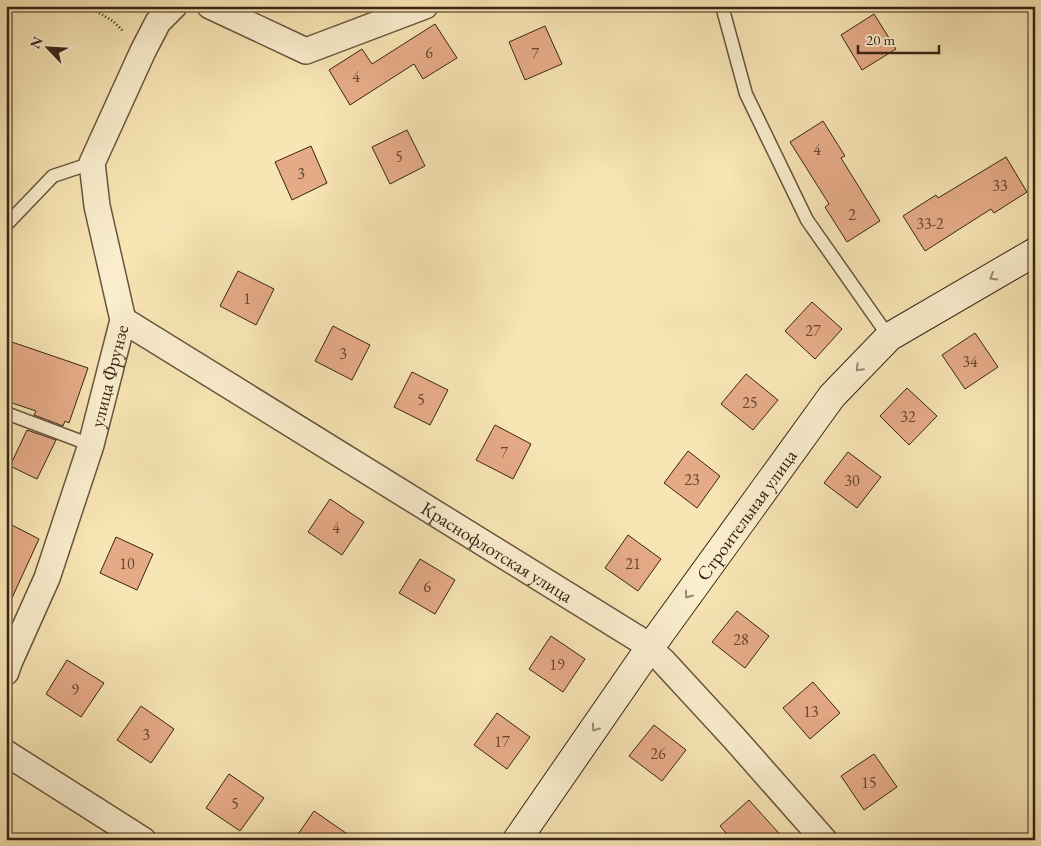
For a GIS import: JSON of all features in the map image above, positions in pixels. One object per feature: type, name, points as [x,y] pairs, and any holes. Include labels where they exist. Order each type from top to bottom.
[{"type":"street","points":[[210,6],[306,51],[425,6]]},
{"type":"street","points":[[92,163],[160,12]]},
{"type":"street","name":"улица Фрунзе","points":[[6,672],[48,578],[91,445],[122,320],[97,206],[92,163]]},
{"type":"street","name":"Строительная улица","points":[[518,840],[649,649],[832,396],[888,337],[1035,252]]},
{"type":"street","name":"Краснофлотская улица","points":[[122,320],[640,640],[663,661],[721,724],[824,840]]},
{"type":"street","points":[[6,753],[143,840]]},
{"type":"lane","points":[[722,6],[746,94],[807,220],[888,337]]},
{"type":"lane","points":[[6,225],[53,176],[92,163]]},
{"type":"lane","points":[[6,413],[91,445]]},
{"type":"path","points":[[87,6],[112,21],[142,51]]},
{"type":"building","points":[[874,14],[896,49],[862,70],[841,35]]},
{"type":"building","points":[[435,24],[457,58],[423,79],[414,64],[350,105],[329,70],[362,49],[372,64]]},
{"type":"building","points":[[545,26],[562,64],[525,80],[509,42]]},
{"type":"building","points":[[823,121],[845,156],[841,158],[880,221],[847,242],[825,207],[829,204],[790,142]]},
{"type":"building","points":[[407,130],[425,166],[390,184],[372,147]]},
{"type":"building","points":[[311,146],[327,183],[292,200],[275,162]]},
{"type":"building","points":[[1006,157],[1027,192],[994,213],[991,209],[925,251],[903,216],[936,195],[938,198]]},
{"type":"building","points":[[238,271],[274,289],[256,325],[220,306]]},
{"type":"building","points":[[812,302],[842,329],[815,359],[785,331]]},
{"type":"building","points":[[333,326],[370,345],[352,380],[315,361]]},
{"type":"building","points":[[975,333],[998,367],[965,389],[942,355]]},
{"type":"building","points":[[6,340],[88,368],[69,423],[65,421],[63,426],[34,415],[36,411],[6,401]]},
{"type":"building","points":[[412,372],[448,390],[430,425],[394,407]]},
{"type":"building","points":[[746,374],[778,400],[753,430],[721,404]]},
{"type":"building","points":[[907,388],[937,416],[909,445],[880,416]]},
{"type":"building","points":[[495,425],[531,444],[513,479],[476,460]]},
{"type":"building","points":[[27,430],[56,440],[37,479],[10,466]]},
{"type":"building","points":[[688,451],[720,476],[697,508],[664,483]]},
{"type":"building","points":[[848,452],[881,477],[857,508],[824,483]]},
{"type":"building","points":[[330,499],[364,522],[342,555],[308,532]]},
{"type":"building","points":[[6,522],[39,539],[6,611]]},
{"type":"building","points":[[628,535],[661,559],[638,591],[605,568]]},
{"type":"building","points":[[116,537],[153,554],[137,590],[100,573]]},
{"type":"building","points":[[420,559],[455,580],[435,614],[399,593]]},
{"type":"building","points":[[737,611],[769,636],[745,668],[712,642]]},
{"type":"building","points":[[551,636],[585,659],[563,692],[529,669]]},
{"type":"building","points":[[67,660],[104,683],[81,717],[46,694]]},
{"type":"building","points":[[813,682],[840,713],[810,739],[783,708]]},
{"type":"building","points":[[141,706],[174,729],[151,763],[117,740]]},
{"type":"building","points":[[497,713],[530,737],[507,769],[474,745]]},
{"type":"building","points":[[654,725],[686,750],[662,781],[629,756]]},
{"type":"building","points":[[874,754],[897,787],[864,810],[841,776]]},
{"type":"building","points":[[229,774],[264,798],[240,831],[206,808]]},
{"type":"building","points":[[749,800],[785,840],[732,840],[720,826]]},
{"type":"building","points":[[314,811],[356,840],[294,840]]}]
